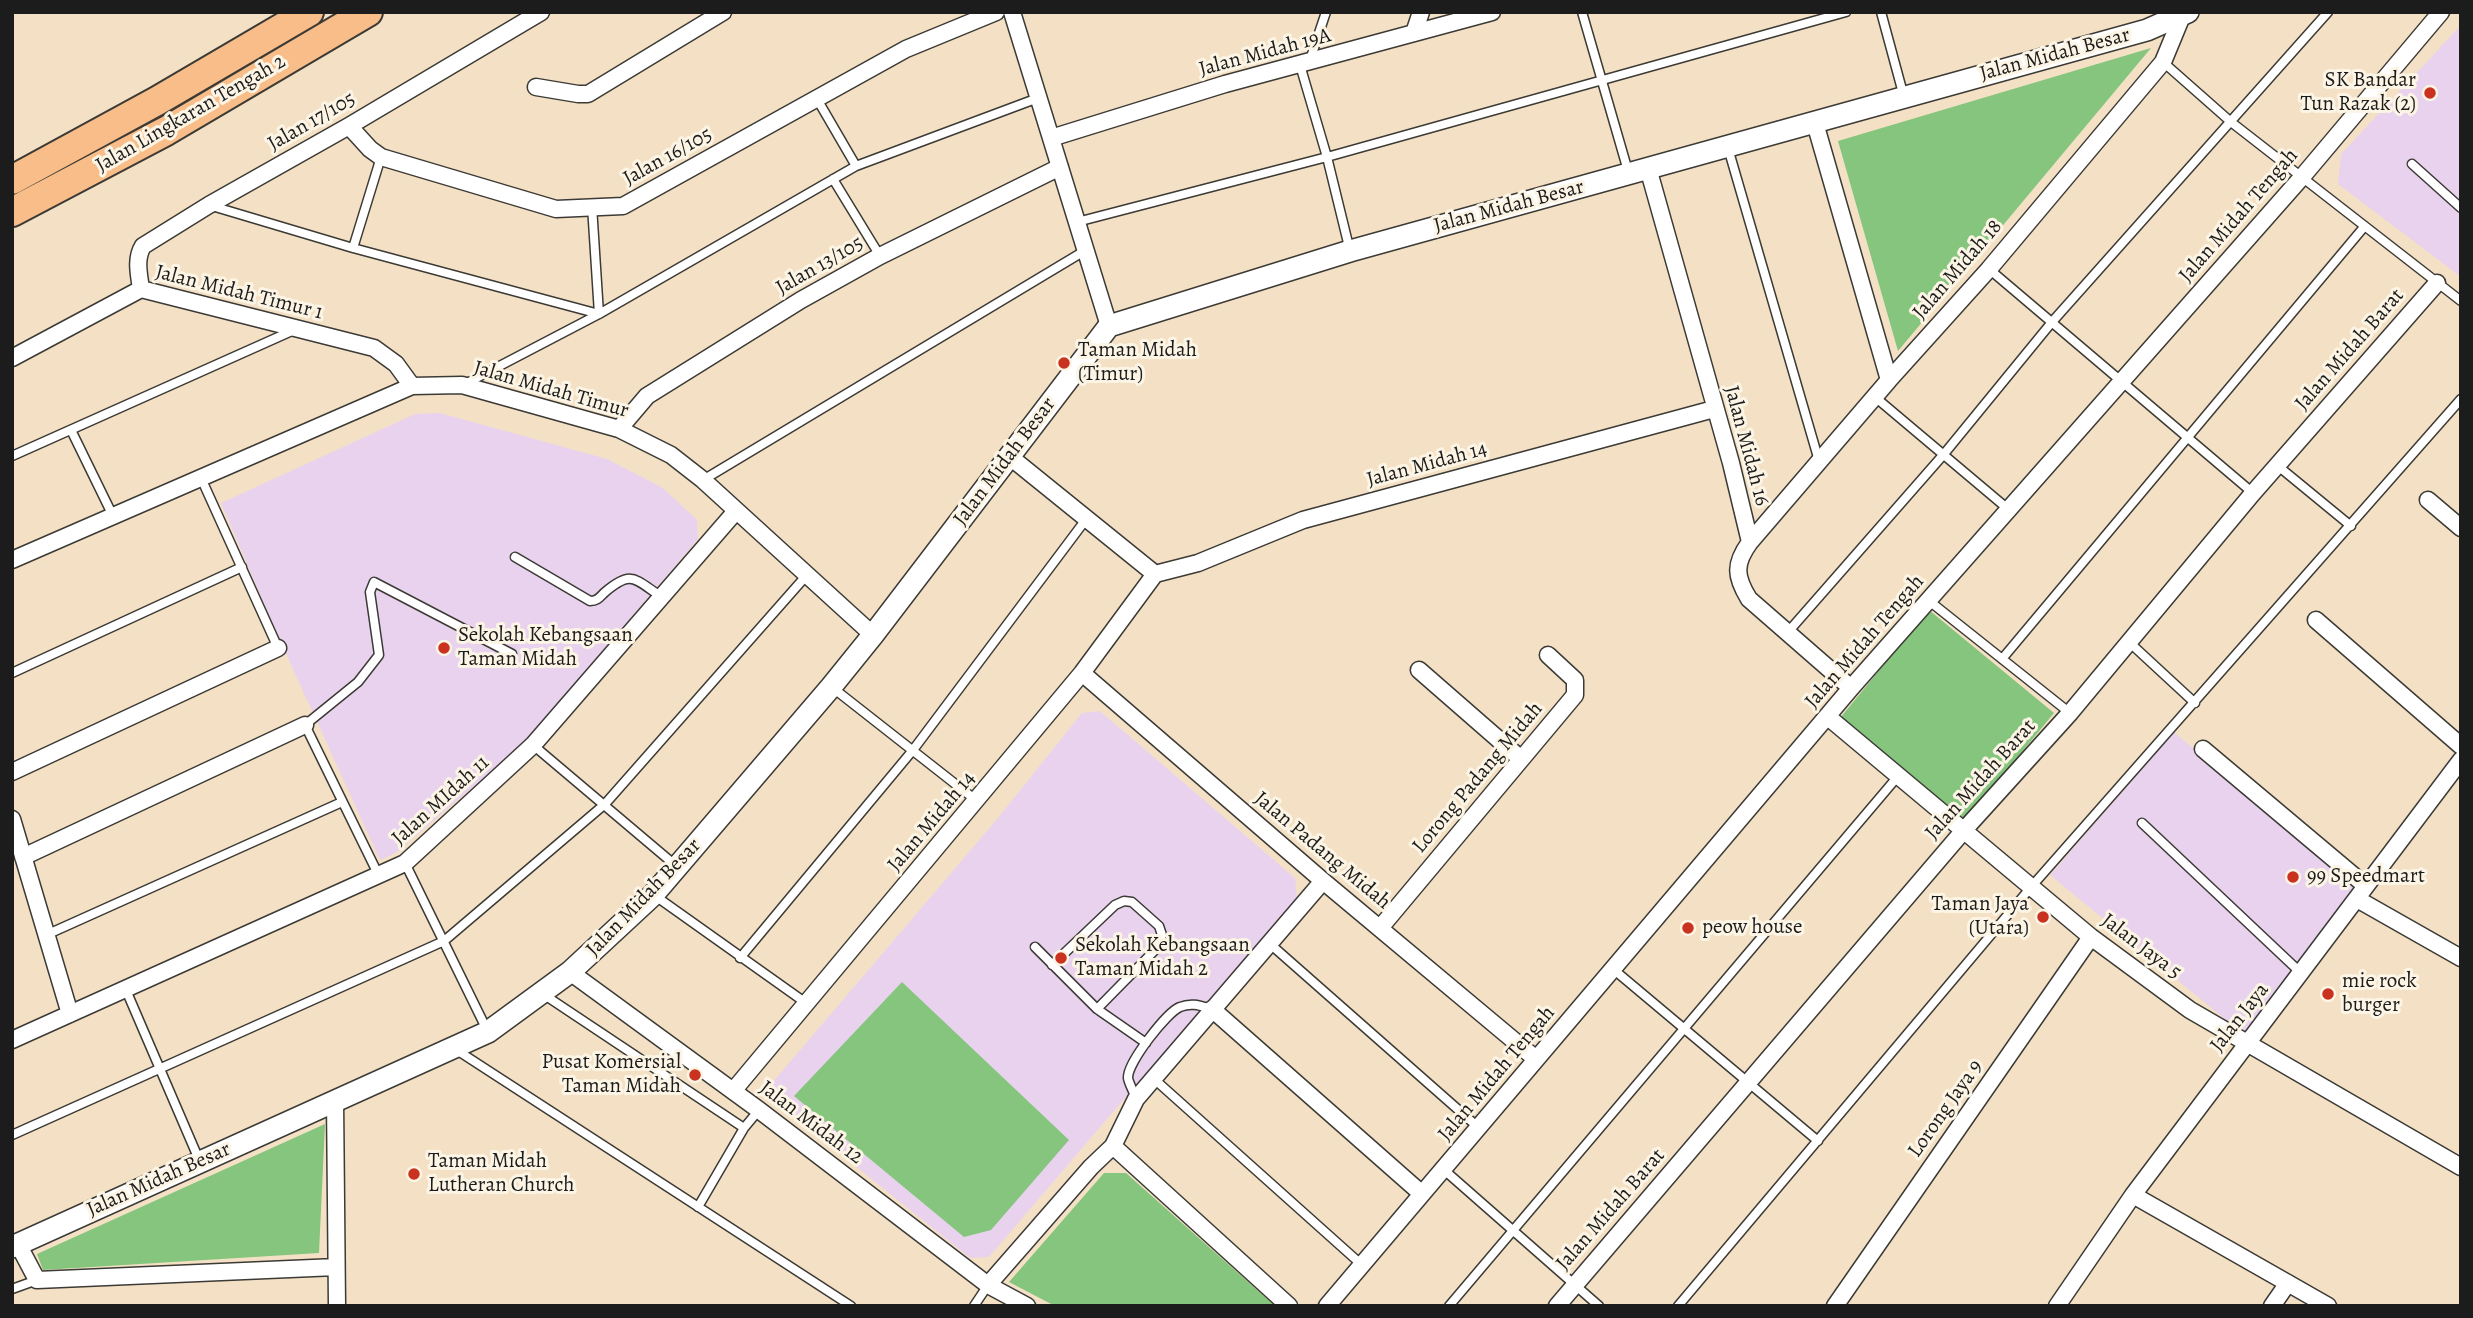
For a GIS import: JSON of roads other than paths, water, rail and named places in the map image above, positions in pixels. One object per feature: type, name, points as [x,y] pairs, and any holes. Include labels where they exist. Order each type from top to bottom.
[{"type":"highway","name":"Jalan Lingkaran Tengah 2","points":[[12,180],[157,101],[309,12]]},
{"type":"highway","name":"Jalan Lingkaran Tengah 2","points":[[12,212],[155,137],[368,12]]},
{"type":"street","name":"Jalan 17/105","points":[[141,289],[138,262],[143,246],[541,12]]},
{"type":"street","points":[[536,87],[588,94],[723,12]]},
{"type":"street","name":"Jalan 16/105","points":[[349,126],[381,157],[556,209],[623,206],[906,49],[996,12]]},
{"type":"street","points":[[1012,12],[1110,326]]},
{"type":"street","points":[[1414,33],[1421,12]]},
{"type":"street","name":"Jalan Midah 19A","points":[[1051,138],[1225,84],[1492,12]]},
{"type":"street","name":"Jalan Midah Tengah","points":[[1327,1306],[1851,688],[2302,177],[2441,12]]},
{"type":"street","name":"Jalan Midah Besar","points":[[15,1245],[488,1032],[570,972],[653,895],[831,687],[1110,326],[1350,251],[2147,30],[2185,14]]},
{"type":"street","name":"Jalan Midah 18","points":[[1750,542],[1889,380],[1989,269],[2163,62],[2185,14]]},
{"type":"street","points":[[1815,123],[1889,380]]},
{"type":"street","name":"Jalan 13/105","points":[[619,429],[647,397],[801,300],[880,256],[1060,167]]},
{"type":"street","name":"Jalan Midah 16","points":[[1638,171],[1731,463],[1750,542]]},
{"type":"street","name":"Jalan Midah Barat","points":[[1557,1306],[1965,829],[2070,713],[2253,493],[2437,283]]},
{"type":"street","name":"Jalan Midah Timur 1","points":[[12,358],[141,289],[374,348],[396,363],[412,386]]},
{"type":"street","name":"Jalan Midah Timur","points":[[12,560],[412,386],[462,385],[619,429],[671,455],[703,480],[873,635]]},
{"type":"street","name":"Jalan Midah 14","points":[[733,1091],[1082,673],[1156,574],[1198,563],[1303,520],[1714,409]]},
{"type":"street","points":[[1009,456],[1156,574]]},
{"type":"street","points":[[2428,500],[2461,528]]},
{"type":"street","name":"Jalan MIdah 11","points":[[12,1040],[405,863],[533,745],[736,511]]},
{"type":"street","points":[[1750,542],[1739,557],[1738,582],[1749,599],[1851,688]]},
{"type":"street","points":[[2316,620],[2461,746]]},
{"type":"street","points":[[12,772],[278,648]]},
{"type":"street","name":"Lorong Padang Midah","points":[[1380,928],[1575,695],[1575,680],[1548,655]]},
{"type":"street","points":[[1419,670],[1521,759]]},
{"type":"street","name":"Jalan Padang Midah","points":[[1082,673],[1323,881],[1536,1059]]},
{"type":"street","name":"Jalan Jaya 5","points":[[1828,717],[2091,937],[2190,1010],[2461,1167]]},
{"type":"street","points":[[23,858],[305,724]]},
{"type":"street","points":[[2203,749],[2361,892],[2461,958]]},
{"type":"street","name":"Jalan Jaya","points":[[2057,1306],[2133,1195],[2461,760]]},
{"type":"street","points":[[12,819],[70,1014]]},
{"type":"street","points":[[988,1285],[1091,1167],[1113,1146],[1136,1099],[1323,881]]},
{"type":"street","name":"Lorong Jaya 9","points":[[1835,1306],[2091,937]]},
{"type":"street","name":"Jalan Midah 12","points":[[570,972],[759,1110],[988,1285],[1027,1306]]},
{"type":"street","points":[[1212,1009],[1422,1194]]},
{"type":"street","points":[[335,1100],[337,1306]]},
{"type":"street","points":[[1113,1146],[1289,1306]]},
{"type":"street","points":[[2133,1195],[2328,1306]]},
{"type":"street","points":[[15,1245],[37,1280],[337,1266]]},
{"type":"street","points":[[2272,1306],[2288,1283]]},
{"type":"lane","points":[[1326,12],[1305,64],[1350,251]]},
{"type":"lane","points":[[1582,12],[1602,81],[1638,171]]},
{"type":"lane","points":[[1077,222],[1327,157],[1846,12]]},
{"type":"lane","points":[[1881,12],[1904,98]]},
{"type":"lane","points":[[1788,632],[1944,454],[2052,322],[2328,12]]},
{"type":"lane","points":[[2163,62],[2231,122],[2461,301]]},
{"type":"lane","points":[[462,385],[599,314],[856,166],[1038,98]]},
{"type":"lane","points":[[817,99],[856,166]]},
{"type":"lane","points":[[1727,145],[1819,461]]},
{"type":"lane","points":[[353,248],[381,157]]},
{"type":"lane","points":[[2412,164],[2461,208]]},
{"type":"lane","points":[[833,179],[880,256]]},
{"type":"lane","points":[[209,205],[353,248],[599,314]]},
{"type":"lane","points":[[592,206],[599,314]]},
{"type":"lane","points":[[2002,659],[2364,227]]},
{"type":"lane","points":[[703,480],[1086,250]]},
{"type":"lane","points":[[1989,269],[2253,493]]},
{"type":"lane","points":[[12,456],[295,330]]},
{"type":"lane","points":[[1875,397],[2008,509]]},
{"type":"lane","points":[[1678,1306],[2032,886],[2461,399]]},
{"type":"lane","points":[[71,430],[113,516]]},
{"type":"lane","points":[[2277,466],[2351,526]]},
{"type":"lane","points":[[201,478],[278,648]]},
{"type":"lane","points":[[740,958],[913,750],[1087,518]]},
{"type":"lane","points":[[515,557],[590,601],[596,601],[626,577],[636,580],[662,597]]},
{"type":"lane","points":[[12,673],[242,567]]},
{"type":"lane","points":[[12,1135],[444,941],[605,804],[806,576]]},
{"type":"lane","points":[[379,876],[305,724],[358,682],[379,655],[370,592],[374,582],[512,654]]},
{"type":"lane","points":[[1928,600],[2070,713]]},
{"type":"lane","points":[[2129,642],[2195,703]]},
{"type":"lane","points":[[831,687],[977,801]]},
{"type":"lane","points":[[533,745],[678,867]]},
{"type":"lane","points":[[1449,1306],[1899,775]]},
{"type":"lane","points":[[46,934],[342,802]]},
{"type":"lane","points":[[2142,823],[2301,973]]},
{"type":"lane","points":[[405,863],[488,1032]]},
{"type":"lane","points":[[653,895],[806,1003]]},
{"type":"lane","points":[[1052,965],[1115,905],[1124,901],[1132,902],[1159,926],[1162,935],[1158,947],[1097,1009]]},
{"type":"lane","points":[[1269,943],[1479,1128]]},
{"type":"lane","points":[[1035,947],[1097,1009],[1146,1043]]},
{"type":"lane","points":[[1613,969],[1818,1141]]},
{"type":"lane","points":[[126,990],[200,1162]]},
{"type":"lane","points":[[543,994],[744,1128]]},
{"type":"lane","points":[[1136,1099],[1128,1077],[1133,1059],[1146,1043],[1177,1008],[1193,1004],[1212,1009]]},
{"type":"lane","points":[[452,1047],[851,1306]]},
{"type":"lane","points":[[1153,1078],[1362,1265]]},
{"type":"lane","points":[[698,1207],[744,1128],[759,1110]]},
{"type":"lane","points":[[1443,1169],[1599,1306]]},
{"type":"lane","points":[[12,1289],[37,1280]]},
{"type":"lane","points":[[974,1306],[988,1285]]},
{"type":"place","name":"SK Bandar Tun Razak (2)","points":[[2430,93]]},
{"type":"place","name":"Taman Midah (Timur)","points":[[1064,363]]},
{"type":"place","name":"Sekolah Kebangsaan Taman Midah","points":[[444,648]]},
{"type":"place","name":"99 Speedmart","points":[[2293,877]]},
{"type":"place","name":"Taman Jaya (Utara)","points":[[2043,917]]},
{"type":"place","name":"peow house","points":[[1688,928]]},
{"type":"place","name":"Sekolah Kebangsaan Taman Midah 2","points":[[1061,958]]},
{"type":"place","name":"mie rock burger","points":[[2328,994]]},
{"type":"place","name":"Pusat Komersial Taman Midah","points":[[695,1075]]},
{"type":"place","name":"Taman Midah Lutheran Church","points":[[414,1174]]}]
